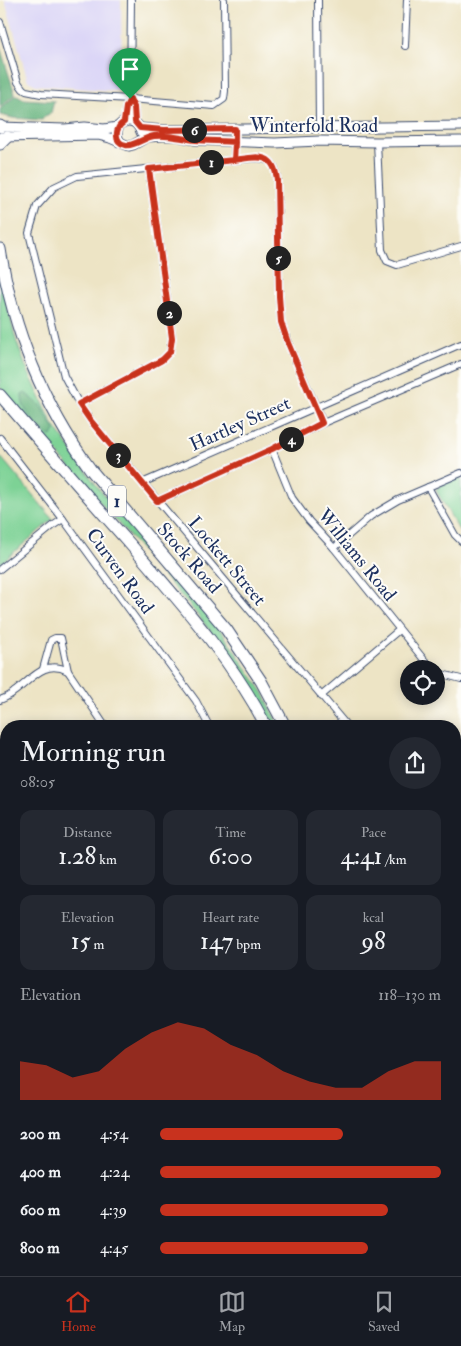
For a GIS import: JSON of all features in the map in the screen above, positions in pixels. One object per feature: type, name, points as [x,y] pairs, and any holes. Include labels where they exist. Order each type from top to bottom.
[{"type":"highway","name":"Stock Road","points":[[0,250],[8,291],[18,327],[38,379],[75,448],[91,470],[226,629],[261,681],[281,720]]},
{"type":"highway","name":"Stock Road","points":[[0,395],[199,624],[235,673],[263,720]]},
{"type":"main road","points":[[128,121],[137,125],[141,135],[136,144],[129,146],[98,135],[1,133],[85,127],[104,129],[128,121]]},
{"type":"main road","points":[[120,142],[116,133],[121,124]]},
{"type":"main road","name":"Winterfold Road","points":[[137,125],[164,130],[461,126]]},
{"type":"main road","name":"Winterfold Road","points":[[138,141],[147,137],[163,136],[176,136],[194,140],[275,143],[319,141],[461,141]]},
{"type":"street","points":[[121,124],[130,99],[131,0]]},
{"type":"street","points":[[0,22],[18,82],[26,91],[41,94],[214,106],[224,99],[225,91],[224,0]]},
{"type":"street","points":[[318,0],[318,128]]},
{"type":"street","points":[[405,46],[407,0]]},
{"type":"street","points":[[130,99],[134,107],[137,125]]},
{"type":"street","points":[[234,160],[235,129]]},
{"type":"street","points":[[377,142],[382,250],[387,261],[397,265],[461,246]]},
{"type":"street","points":[[79,404],[162,360],[170,352],[172,338],[149,169],[265,158],[276,168],[280,314],[284,334],[322,423]]},
{"type":"street","name":"Lockett Street","points":[[149,169],[77,176],[54,187],[37,206],[28,233],[64,376],[90,420],[342,720]]},
{"type":"street","name":"Hartley Street","points":[[142,484],[461,344]]},
{"type":"street","name":"Hartley Street","points":[[157,501],[272,449],[322,423],[461,364]]},
{"type":"street","name":"Curven Road","points":[[0,438],[63,519],[196,701],[206,720]]},
{"type":"street","name":"Williams Road","points":[[272,449],[292,498],[424,660]]},
{"type":"street","points":[[334,548],[371,516],[398,500],[461,473]]},
{"type":"street","points":[[428,487],[461,541]]},
{"type":"street","points":[[0,569],[63,519]]},
{"type":"street","points":[[321,696],[400,630]]},
{"type":"street","points":[[43,669],[51,640],[61,638],[68,671],[101,720]]},
{"type":"street","points":[[0,700],[12,694],[43,669],[59,667],[68,671]]},
{"type":"street","name":"Williams Road","points":[[445,675],[461,678]]},
{"type":"shaded area","points":[[5,0],[121,0],[122,85],[116,91],[36,85],[28,81]]},
{"type":"green space","points":[[0,47],[15,94],[0,107]]},
{"type":"green space","points":[[16,95],[24,99],[54,101],[51,113],[42,120],[0,115],[0,109]]},
{"type":"green space","points":[[0,278],[16,340],[26,367],[53,424],[99,489],[221,631],[263,692],[276,720],[268,720],[243,676],[196,613],[0,387]]},
{"type":"green space","points":[[25,393],[40,405],[55,430],[52,436],[41,428],[26,411],[22,396]]},
{"type":"green space","points":[[0,456],[53,519],[0,564]]},
{"type":"green space","points":[[461,476],[461,534],[436,490],[440,485]]},
{"type":"route","points":[[130,99],[126,107],[124,122],[118,126],[116,133],[118,139],[123,144],[129,146],[147,137],[154,136],[176,136],[194,140],[235,142],[234,160],[149,169],[172,338],[170,352],[162,360],[79,404],[157,501],[272,449],[322,423],[284,334],[281,322],[276,168],[265,158],[234,160],[234,152],[235,142],[235,129],[164,130],[140,128],[135,122],[134,107],[130,99]]}]
